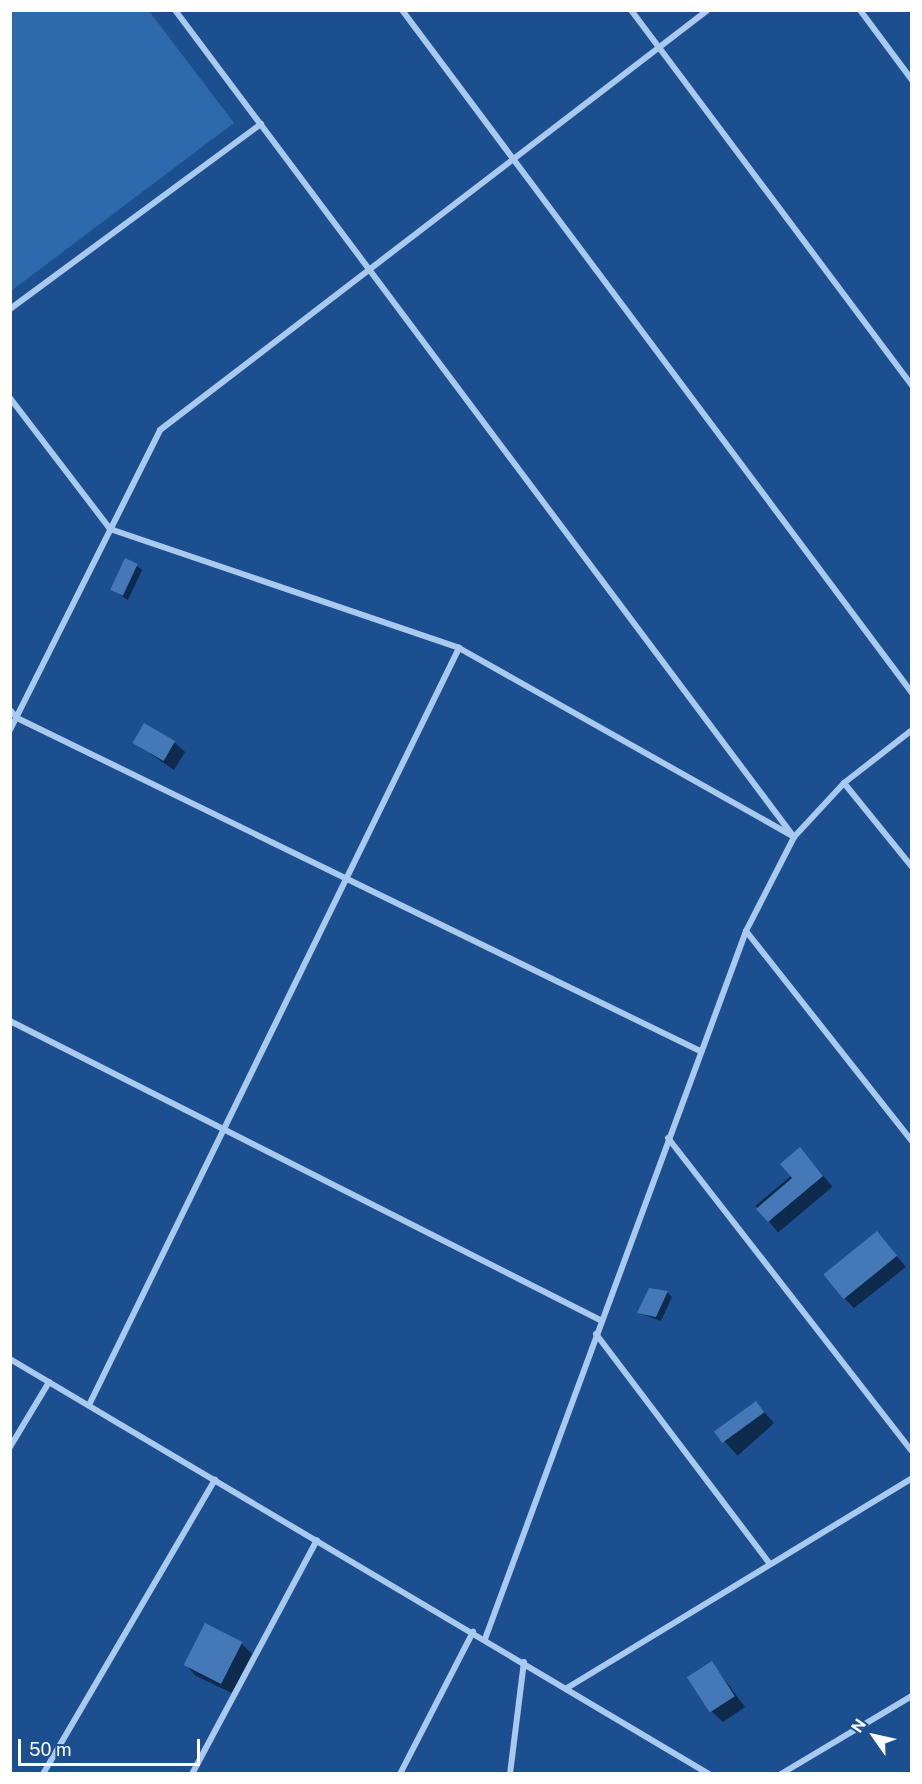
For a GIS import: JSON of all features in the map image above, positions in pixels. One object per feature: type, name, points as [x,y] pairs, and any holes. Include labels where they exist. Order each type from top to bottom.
[{"type":"street","points":[[175,10],[794,837]]},
{"type":"street","points":[[402,10],[912,693]]},
{"type":"street","points":[[631,10],[912,385]]},
{"type":"street","points":[[10,730],[160,430],[708,10]]},
{"type":"street","points":[[860,10],[912,80]]},
{"type":"street","points":[[10,309],[261,124]]},
{"type":"street","points":[[10,398],[111,529],[459,648],[794,837]]},
{"type":"street","points":[[89,1406],[459,648]]},
{"type":"street","points":[[10,710],[17,718],[700,1051]]},
{"type":"street","points":[[485,1639],[600,1320],[746,931],[794,837],[844,783],[912,730]]},
{"type":"street","points":[[844,783],[912,867]]},
{"type":"street","points":[[746,931],[912,1141]]},
{"type":"street","points":[[10,1021],[600,1320]]},
{"type":"street","points":[[668,1138],[912,1451]]},
{"type":"street","points":[[596,1334],[770,1564]]},
{"type":"street","points":[[10,1359],[709,1773]]},
{"type":"street","points":[[10,1447],[49,1382]]},
{"type":"street","points":[[567,1688],[912,1478]]},
{"type":"street","points":[[43,1773],[216,1480]]},
{"type":"street","points":[[192,1773],[317,1540]]},
{"type":"street","points":[[400,1773],[473,1632]]},
{"type":"street","points":[[510,1773],[524,1662]]},
{"type":"street","points":[[781,1773],[912,1696]]},
{"type":"shaded area","points":[[11,10],[149,11],[234,123],[11,291]]},
{"type":"building","points":[[125,558],[138,564],[123,596],[110,590]]},
{"type":"building","points":[[144,723],[175,741],[164,761],[132,743]]},
{"type":"building","points":[[800,1147],[823,1176],[768,1222],[756,1209],[792,1178],[780,1164]]},
{"type":"building","points":[[877,1231],[897,1256],[844,1299],[823,1274]]},
{"type":"building","points":[[649,1288],[668,1291],[656,1317],[637,1313]]},
{"type":"building","points":[[756,1401],[764,1412],[722,1443],[714,1432]]},
{"type":"building","points":[[205,1623],[242,1642],[221,1684],[184,1665]]},
{"type":"building","points":[[712,1661],[735,1696],[710,1713],[687,1677]]}]
